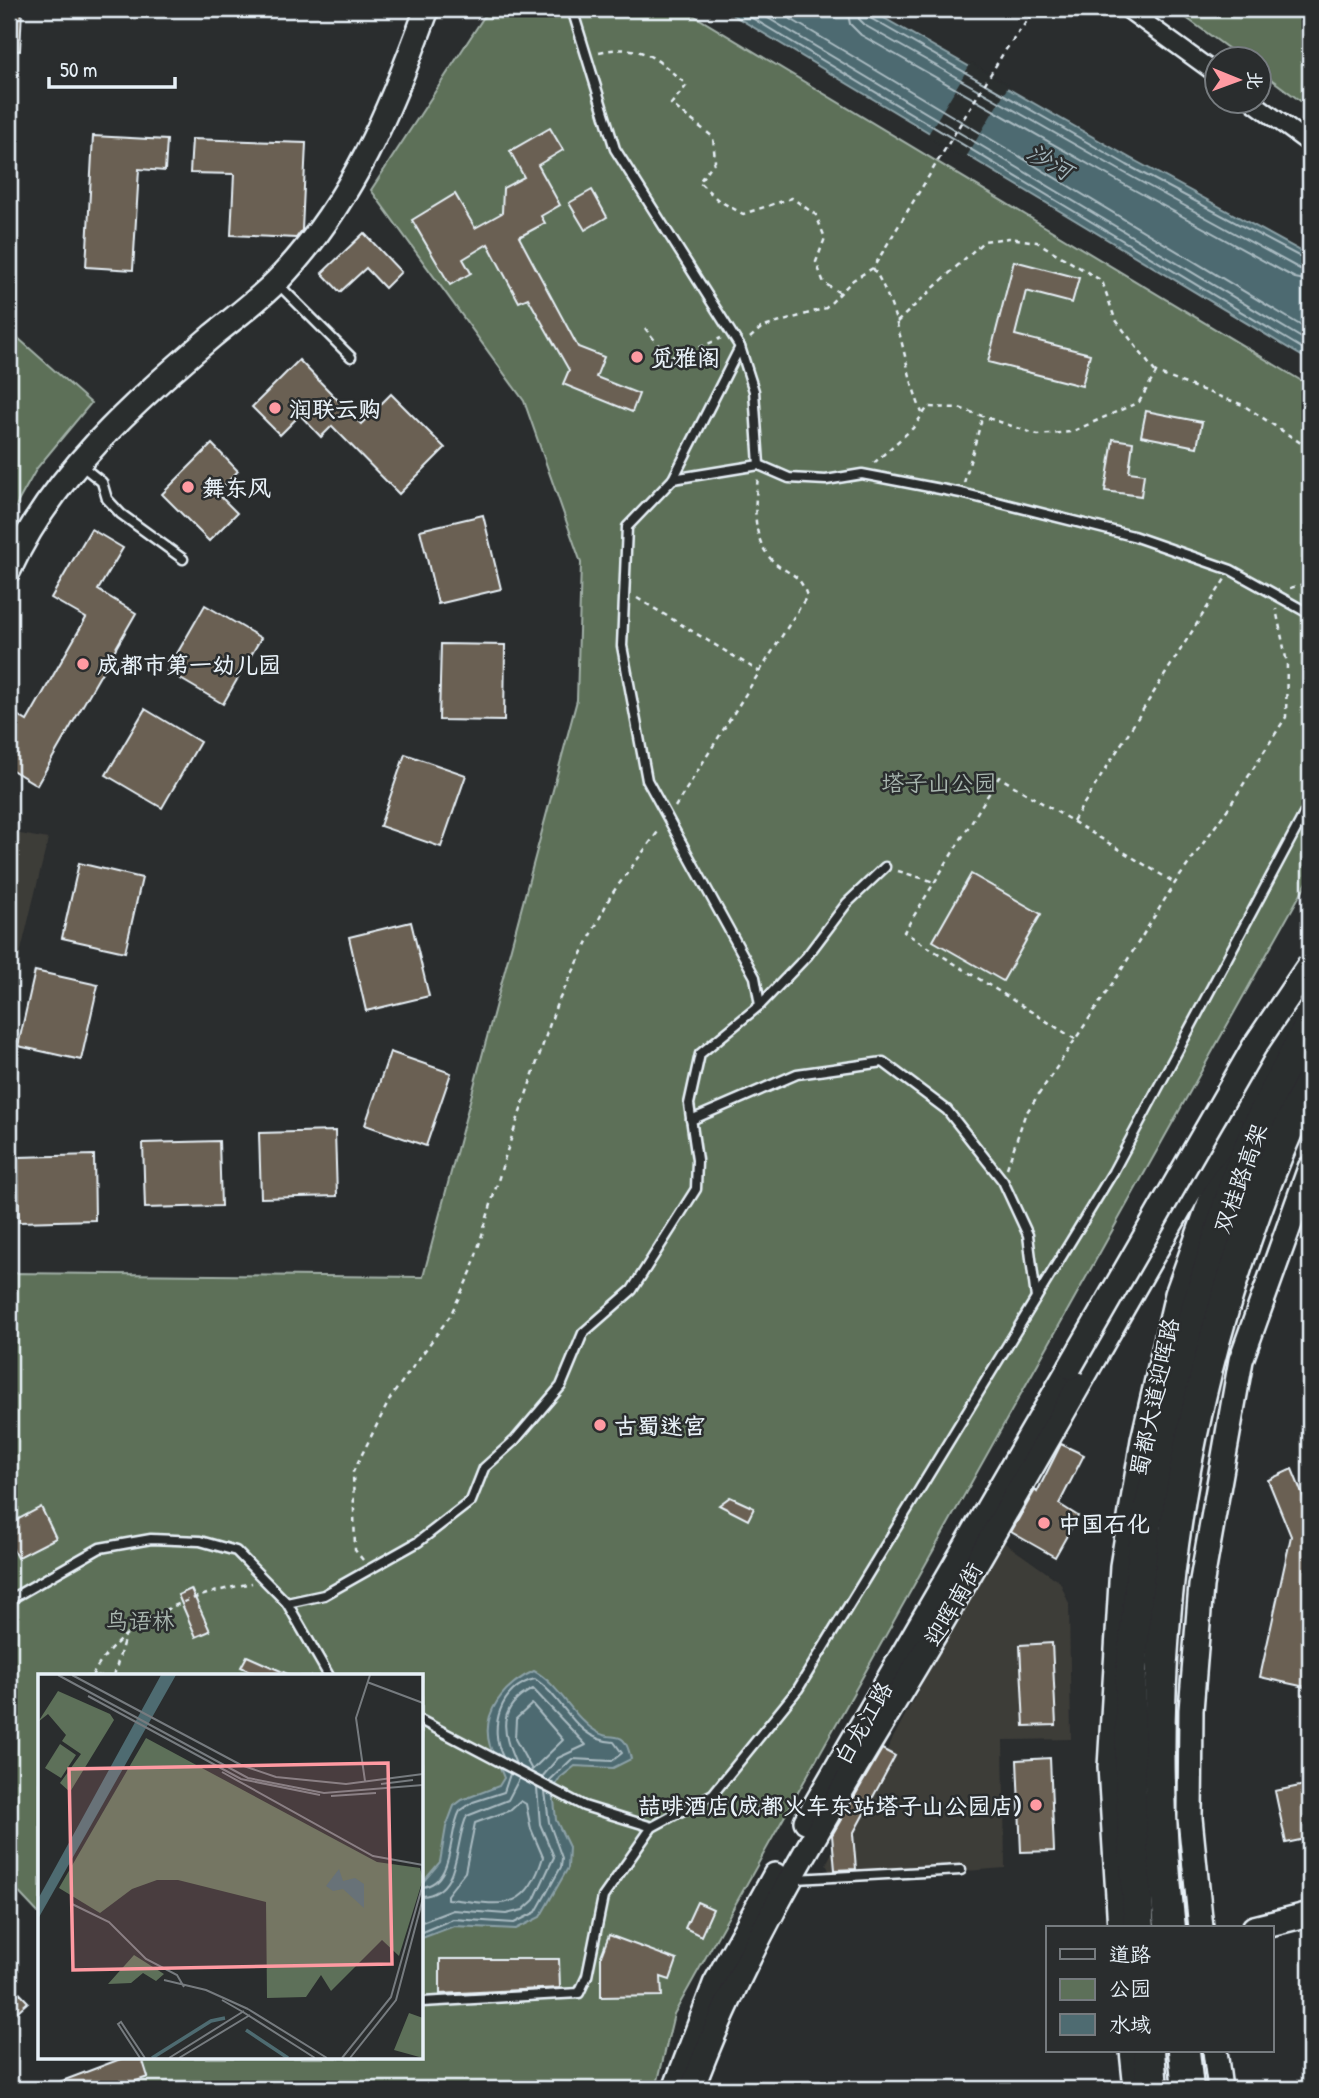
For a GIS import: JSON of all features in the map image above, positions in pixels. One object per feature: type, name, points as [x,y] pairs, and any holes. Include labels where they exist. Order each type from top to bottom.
[{"type":"highway","name":"双桂路高架","points":[[1199,1343],[1238,1174],[1260,1121],[1310,1024]]},
{"type":"highway","name":"双桂路高架","points":[[1199,1343],[1263,1185],[1310,1083]]},
{"type":"highway","name":"蜀都大道迎晖路","points":[[1139,1926],[1130,1777],[1131,1672],[1145,1534],[1199,1343]]},
{"type":"highway","name":"蜀都大道迎晖路","points":[[1170,1926],[1161,1852],[1158,1770],[1162,1634],[1199,1343]]},
{"type":"highway","points":[[1149,2052],[1152,2089]]},
{"type":"highway","points":[[1184,2052],[1188,2089]]},
{"type":"street","points":[[9,570],[37,517],[132,407],[276,282],[309,245],[364,161],[427,9]]},
{"type":"street","points":[[1127,9],[1204,65]]},
{"type":"street","points":[[1272,116],[1310,144]]},
{"type":"street","name":"白龙江路","points":[[675,2089],[715,1984],[1254,1047],[1310,964]]},
{"type":"street","name":"蜀都大道迎晖路","points":[[1120,1926],[1110,1766],[1118,1629],[1129,1514],[1177,1294],[1236,1130],[1310,976]]},
{"type":"street","name":"迎晖南街","points":[[692,2089],[724,2008],[790,1880],[970,1575],[1206,1164],[1236,1130]]},
{"type":"street","points":[[1186,1926],[1191,1710],[1201,1586],[1222,1452],[1241,1360],[1310,1168]]},
{"type":"street","points":[[1118,1629],[1145,1534]]},
{"type":"street","points":[[1190,1818],[1201,1926]]},
{"type":"street","points":[[1262,1926],[1310,1914]]},
{"type":"street","points":[[1132,2052],[1136,2089]]},
{"type":"street","points":[[1139,2052],[1146,2089]]},
{"type":"street","points":[[1215,2052],[1220,2089]]},
{"type":"lane","points":[[572,9],[615,149],[740,348],[754,391],[759,465]]},
{"type":"lane","points":[[276,282],[351,357]]},
{"type":"lane","points":[[740,348],[673,480],[627,527],[622,646],[647,780],[755,977],[760,1005]]},
{"type":"lane","points":[[80,464],[102,482],[107,499],[121,514],[183,559]]},
{"type":"lane","points":[[673,480],[759,465],[789,478],[826,480],[862,474],[961,493],[1133,536],[1231,570],[1310,614]]},
{"type":"lane","points":[[424,2002],[579,1993],[586,1976],[603,1897],[652,1827],[713,1794],[798,1689],[1113,1172],[1310,803]]},
{"type":"lane","points":[[286,1603],[324,1595],[418,1542],[471,1500],[484,1468],[515,1440],[561,1386],[583,1333],[632,1290],[696,1189],[698,1160],[689,1104],[700,1054],[760,1005],[807,956],[847,903],[885,867]]},
{"type":"lane","points":[[691,1120],[797,1074],[883,1062],[947,1111],[1003,1181],[1028,1235],[1036,1298]]},
{"type":"lane","points":[[9,1600],[100,1548],[150,1539],[200,1541],[236,1551],[266,1581],[286,1603],[328,1674]]},
{"type":"lane","points":[[424,1722],[584,1806],[652,1827]]},
{"type":"lane","points":[[790,1880],[961,1870]]},
{"type":"path","points":[[740,348],[761,328],[826,308],[853,280],[873,268],[1004,52],[1037,9]]},
{"type":"path","points":[[589,61],[598,53],[624,47],[649,53],[687,85],[671,104],[713,137],[715,161],[699,182],[718,200],[743,214],[792,198],[816,215],[825,238],[816,262],[824,283],[840,293]]},
{"type":"path","points":[[897,322],[984,241],[1009,237],[1037,242],[1102,281],[1115,319],[1156,373],[1242,405],[1310,449]]},
{"type":"path","points":[[873,268],[885,288],[897,322],[908,378],[922,414]]},
{"type":"path","points":[[645,328],[668,357],[685,354],[731,334]]},
{"type":"path","points":[[862,474],[913,428],[928,407],[959,408],[1038,435],[1071,432],[1139,402],[1156,373]]},
{"type":"path","points":[[961,493],[983,415]]},
{"type":"path","points":[[370,1568],[355,1550],[353,1472],[391,1397],[450,1316],[471,1272],[505,1157],[556,1006],[611,895],[668,818],[807,596],[802,580],[770,559],[756,534],[759,465]]},
{"type":"path","points":[[1073,821],[1231,570]]},
{"type":"path","points":[[624,590],[760,671]]},
{"type":"path","points":[[1003,1181],[1025,1115],[1286,717],[1287,663],[1272,593]]},
{"type":"path","points":[[1075,1039],[904,932],[999,777],[1175,883]]},
{"type":"path","points":[[885,867],[935,882]]},
{"type":"path","points":[[93,1674],[104,1653],[145,1620],[206,1592],[266,1581]]},
{"type":"path","points":[[115,1674],[125,1636]]},
{"type":"shaded area","points":[[9,832],[48,839],[9,1000]]},
{"type":"shaded area","points":[[999,1539],[1060,1582],[1069,1604],[1071,1739],[1003,1740],[1005,1868],[834,1881],[826,1864]]},
{"type":"green space","name":"塔子山公园","points":[[489,9],[683,9],[1310,386],[1310,877],[674,2014],[656,2089],[108,2089],[138,2060],[424,2060],[424,1674],[38,1674],[38,1913],[9,1882],[9,1273],[423,1277],[577,700],[581,563],[524,401],[371,190]]},
{"type":"green space","points":[[1174,9],[1310,9],[1310,108],[1274,81],[1274,46],[1225,46]]},
{"type":"green space","points":[[9,330],[91,403],[37,468],[9,518]]},
{"type":"water","name":"沙河","points":[[723,9],[868,9],[1130,158],[1310,256],[1310,361]]},
{"type":"water","points":[[534,1671],[543,1677],[588,1726],[603,1735],[622,1739],[631,1759],[613,1768],[575,1766],[560,1778],[553,1790],[556,1820],[569,1847],[568,1868],[540,1917],[516,1929],[454,1926],[424,1937],[424,1881],[440,1862],[446,1827],[454,1806],[462,1800],[499,1786],[504,1778],[490,1746],[489,1722],[497,1701],[523,1677]]},
{"type":"pier","points":[[971,63],[1009,85],[965,159],[927,136]]},
{"type":"building","points":[[9,9],[22,9],[20,51],[9,50]]},
{"type":"building","points":[[550,128],[563,150],[538,165],[560,205],[541,216],[545,223],[519,237],[578,347],[604,357],[596,377],[639,394],[632,412],[563,384],[569,370],[528,298],[519,302],[488,244],[463,259],[471,273],[450,285],[412,220],[455,194],[475,228],[502,213],[503,188],[524,177],[510,151]]},
{"type":"building","points":[[93,136],[167,140],[165,171],[139,169],[133,270],[86,267]]},
{"type":"building","points":[[192,139],[306,143],[302,230],[296,238],[231,235],[234,174],[190,173]]},
{"type":"building","points":[[592,190],[607,217],[585,230],[569,203]]},
{"type":"building","points":[[364,233],[401,272],[385,288],[366,268],[340,292],[322,273]]},
{"type":"building","points":[[1014,261],[1079,278],[1072,303],[1026,291],[1015,335],[1090,354],[1082,386],[988,362]]},
{"type":"building","points":[[299,360],[361,424],[391,394],[445,448],[399,494],[332,426],[321,437],[300,415],[280,435],[252,407]]},
{"type":"building","points":[[1146,411],[1202,422],[1197,447],[1141,436]]},
{"type":"building","points":[[1113,439],[1133,442],[1129,472],[1144,474],[1141,496],[1105,491]]},
{"type":"building","points":[[212,444],[238,471],[217,493],[237,513],[209,541],[162,494]]},
{"type":"building","points":[[483,515],[501,589],[438,604],[420,530]]},
{"type":"building","name":"成都市第一幼儿园","points":[[91,529],[123,548],[98,590],[136,613],[37,785],[9,768],[9,710],[27,721],[86,618],[51,598]]},
{"type":"building","points":[[205,605],[261,638],[223,704],[167,671]]},
{"type":"building","points":[[441,644],[505,645],[504,721],[439,720]]},
{"type":"building","points":[[145,709],[200,742],[162,808],[106,775]]},
{"type":"building","points":[[405,754],[466,775],[441,847],[380,826]]},
{"type":"building","points":[[79,863],[142,878],[125,952],[62,938]]},
{"type":"building","points":[[971,874],[1041,914],[1003,981],[933,941]]},
{"type":"building","points":[[411,922],[429,996],[366,1011],[349,937]]},
{"type":"building","points":[[35,971],[98,985],[81,1060],[18,1046]]},
{"type":"building","points":[[390,1052],[451,1073],[426,1146],[365,1125]]},
{"type":"building","points":[[335,1131],[337,1196],[261,1198],[259,1133]]},
{"type":"building","points":[[219,1141],[221,1206],[145,1208],[143,1143]]},
{"type":"building","points":[[94,1155],[95,1220],[19,1222],[18,1157]]},
{"type":"building","name":"中国石化","points":[[1061,1444],[1084,1455],[1059,1504],[1078,1516],[1055,1557],[1011,1532],[1035,1490],[1037,1492]]},
{"type":"building","points":[[1292,1469],[1310,1513],[1310,1688],[1260,1677],[1291,1536],[1268,1480]]},
{"type":"building","points":[[730,1497],[754,1508],[748,1520],[719,1505]]},
{"type":"building","points":[[41,1507],[56,1538],[17,1558],[9,1541],[9,1524]]},
{"type":"building","points":[[191,1589],[210,1631],[196,1637],[178,1595]]},
{"type":"building","points":[[1052,1643],[1056,1725],[1024,1726],[1020,1645]]},
{"type":"building","points":[[247,1656],[288,1674],[257,1674],[241,1667]]},
{"type":"building","points":[[882,1749],[895,1756],[853,1834],[856,1869],[835,1870],[832,1835]]},
{"type":"building","name":"喆啡酒店(成都火车东站塔子山公园店)","points":[[1050,1758],[1054,1851],[1021,1852],[1017,1760]]},
{"type":"building","points":[[1310,1784],[1310,1838],[1286,1843],[1275,1791]]},
{"type":"building","points":[[697,1902],[713,1909],[701,1936],[685,1928]]},
{"type":"building","points":[[609,1935],[677,1960],[670,1980],[661,1977],[662,1996],[601,1997],[601,1956]]},
{"type":"building","points":[[440,1959],[559,1959],[560,1988],[440,1994]]},
{"type":"building","points":[[9,1982],[28,2002],[9,2019]]},
{"type":"building","points":[[118,2060],[143,2060],[148,2077],[113,2089],[41,2089]]},
{"type":"place","name":"觅雅阁","points":[[637,357]]},
{"type":"place","name":"润联云购","points":[[275,408]]},
{"type":"place","name":"舞东风","points":[[188,487]]},
{"type":"place","name":"成都市第一幼儿园","points":[[83,664]]},
{"type":"place","name":"古蜀迷宫","points":[[600,1425]]},
{"type":"place","name":"中国石化","points":[[1044,1523]]},
{"type":"place","name":"喆啡酒店(成都火车东站塔子山公园店)","points":[[1036,1805]]},
{"type":"park label","name":"鸟语林","points":[[140,1620]]}]
